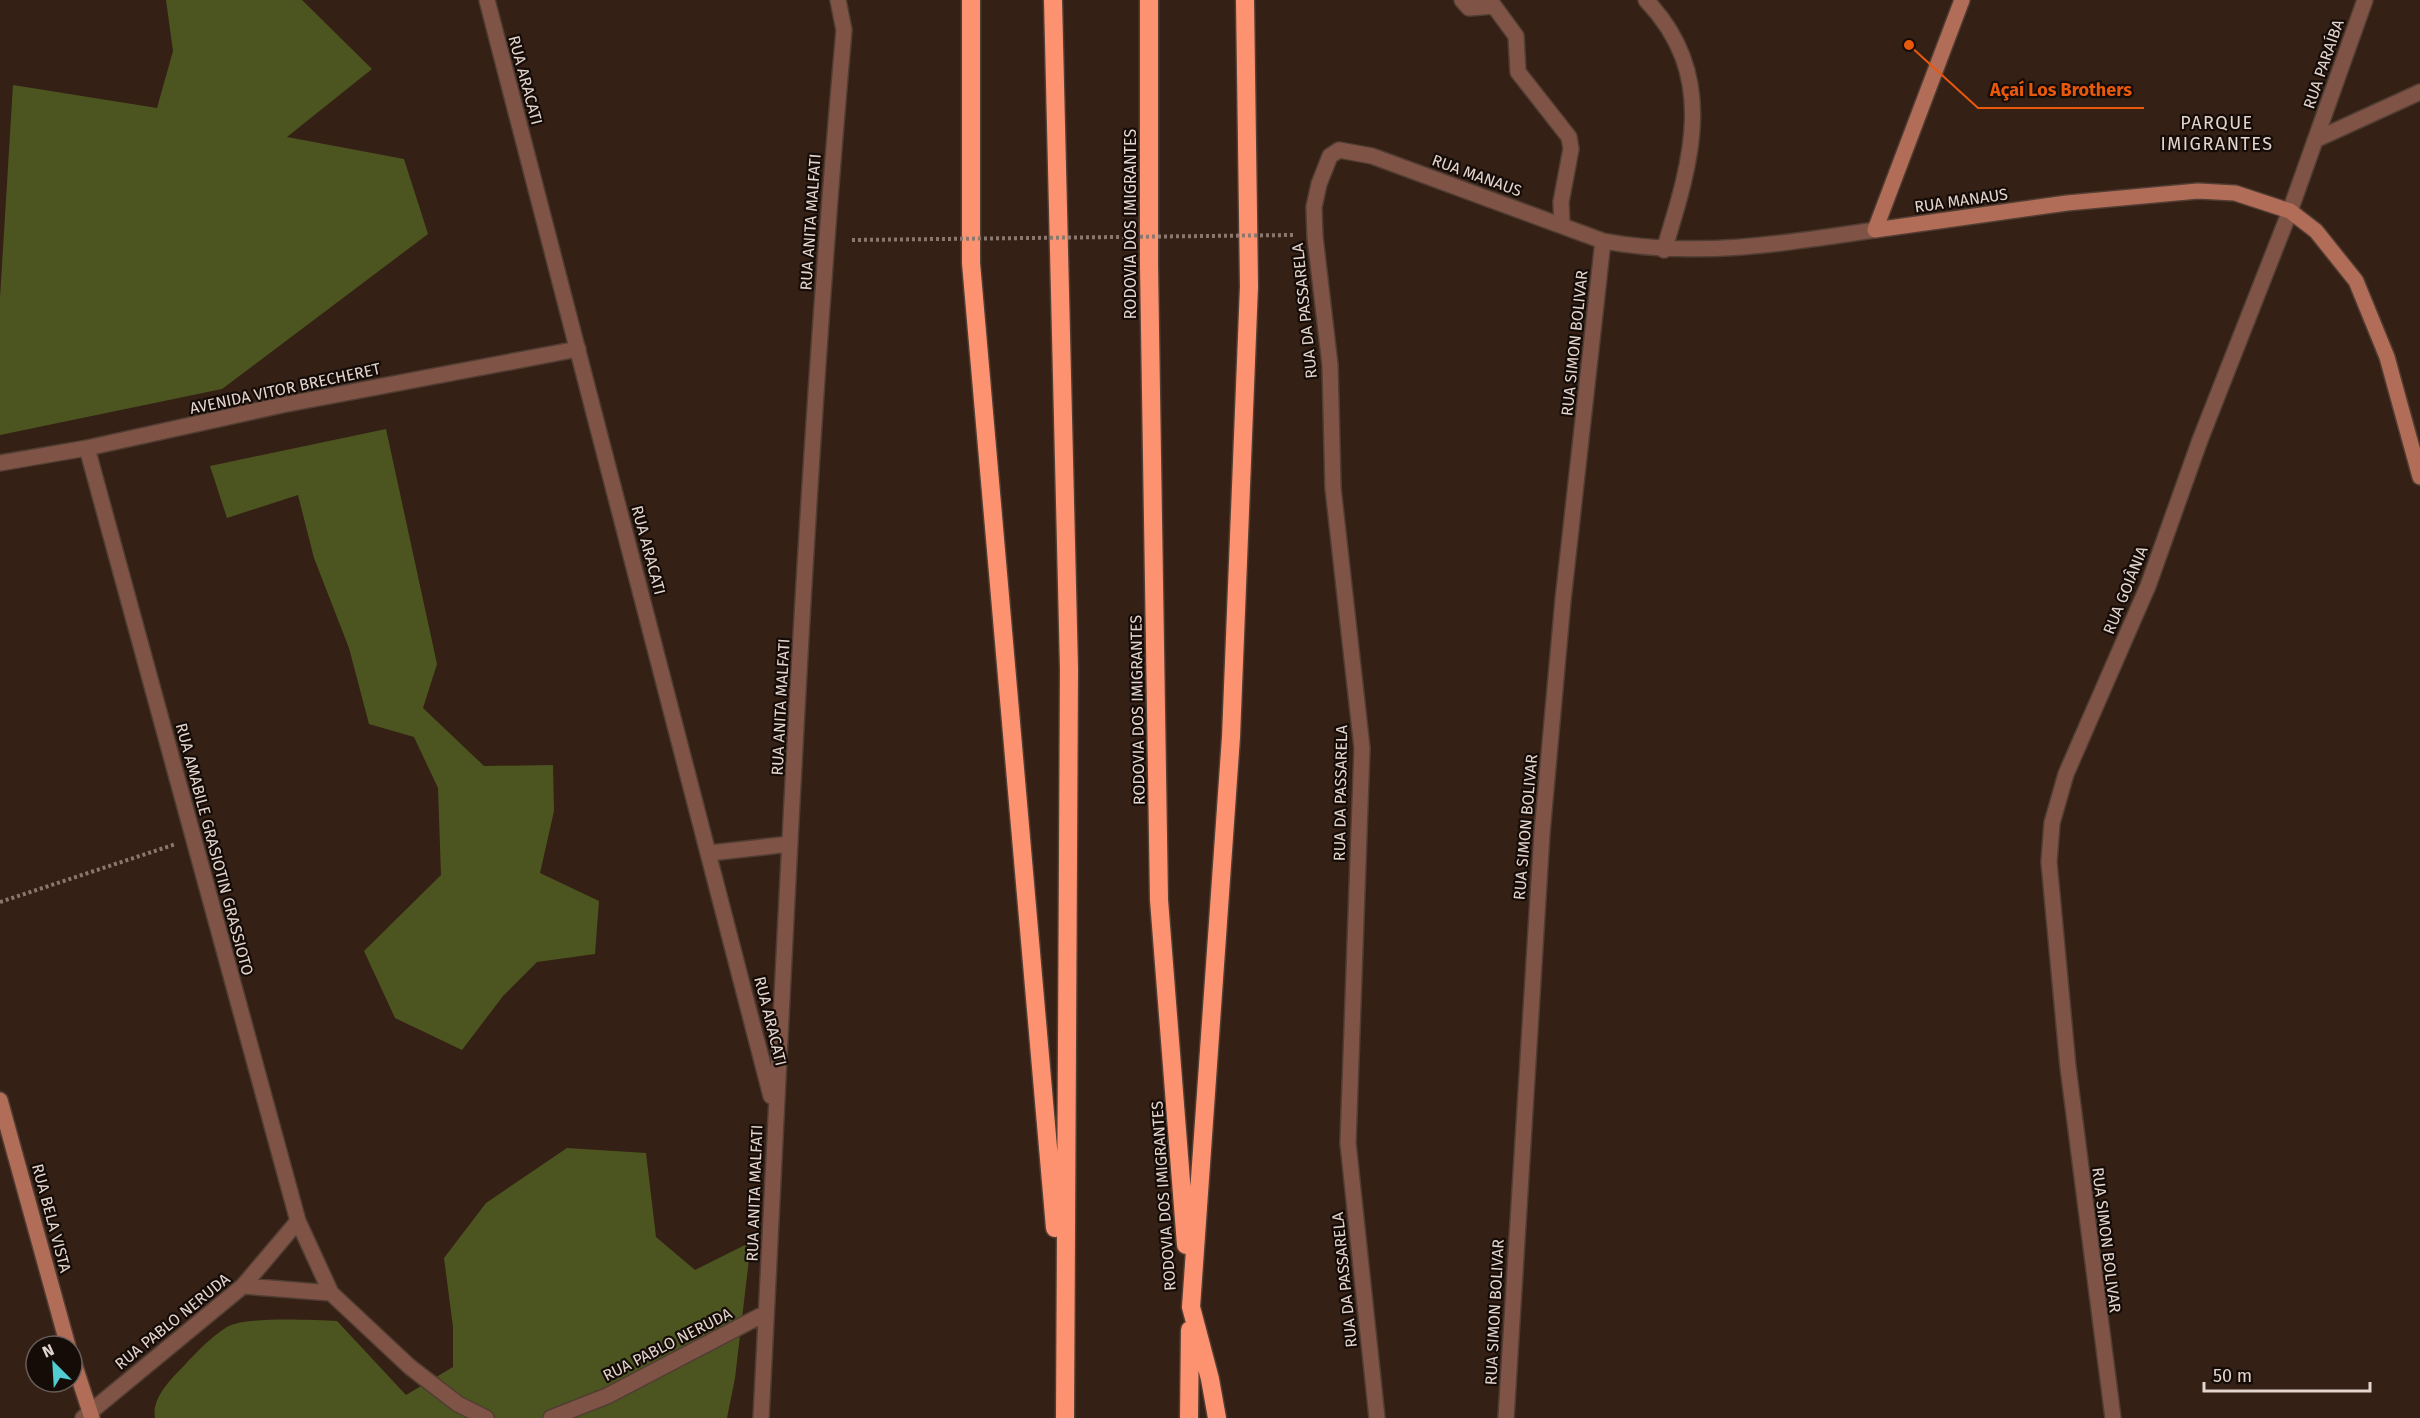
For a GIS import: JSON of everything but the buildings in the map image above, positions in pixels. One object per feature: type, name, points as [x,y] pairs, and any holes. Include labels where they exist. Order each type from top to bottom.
[{"type":"highway","points":[[971,0],[971,263],[1065,1340]]},
{"type":"highway","points":[[1053,0],[1069,669],[1065,1418]]},
{"type":"highway","name":"RODOVIA DOS IMIGRANTES","points":[[1149,0],[1149,265],[1159,900],[1191,1307],[1189,1418]]},
{"type":"highway","points":[[1217,1418],[1210,1378],[1191,1307],[1231,737],[1249,286],[1245,0]]},
{"type":"street","name":"RUA ARACATI","points":[[487,0],[775,1110]]},
{"type":"street","name":"RUA ANITA MALFATI","points":[[761,1418],[775,1110],[826,234],[844,30],[838,0]]},
{"type":"street","points":[[1462,0],[1474,9],[1494,6],[1504,17],[1516,36],[1518,72],[1569,137],[1571,149],[1561,202],[1562,226]]},
{"type":"street","points":[[1646,0],[1659,14],[1682,57],[1692,99],[1694,120],[1688,165],[1664,250]]},
{"type":"street","points":[[1875,230],[1962,0]]},
{"type":"street","name":"RUA PARAÍBA","points":[[2315,140],[2365,0]]},
{"type":"street","points":[[2315,140],[2420,92]]},
{"type":"street","name":"RUA GOIÂNIA","points":[[2068,1067],[2051,898],[2049,862],[2052,823],[2066,774],[2148,586],[2200,440],[2290,212],[2315,140]]},
{"type":"street","name":"RUA MANAUS","points":[[1348,150],[1371,156],[1604,241],[1664,250],[1789,243],[2067,203],[2198,191],[2235,193],[2290,212],[2316,231],[2356,281],[2387,357],[2420,477]]},
{"type":"street","name":"RUA DA PASSARELA","points":[[1348,150],[1334,153],[1326,164],[1314,207],[1315,237],[1330,365],[1334,488],[1362,748],[1348,1143],[1377,1418]]},
{"type":"street","name":"RUA SIMON BOLIVAR","points":[[1506,1418],[1542,833],[1565,588],[1604,241]]},
{"type":"street","name":"AVENIDA VITOR BRECHERET","points":[[0,463],[87,448],[282,405],[578,349]]},
{"type":"street","name":"RUA AMABILE GRASIOTIN GRASSIOTO","points":[[87,448],[298,1221],[331,1293]]},
{"type":"street","points":[[710,853],[790,844]]},
{"type":"street","name":"RUA SIMON BOLIVAR","points":[[2068,1067],[2113,1418]]},
{"type":"street","name":"RUA BELA VISTA","points":[[0,1100],[65,1334]]},
{"type":"street","points":[[243,1286],[298,1221]]},
{"type":"street","name":"RUA PABLO NERUDA","points":[[88,1416],[243,1286],[331,1293]]},
{"type":"street","points":[[331,1293],[442,1392],[458,1404],[486,1418]]},
{"type":"street","name":"RUA PABLO NERUDA","points":[[551,1418],[607,1396],[766,1313]]},
{"type":"street","points":[[82,1394],[88,1416]]},
{"type":"path","points":[[852,240],[1294,235]]},
{"type":"path","points":[[0,902],[193,838]]},
{"type":"green space","points":[[166,0],[302,0],[372,69],[287,137],[404,159],[428,234],[222,389],[0,435],[0,298],[13,85],[157,108],[173,51]]},
{"type":"green space","points":[[386,429],[437,664],[423,708],[484,766],[553,765],[554,811],[540,873],[599,901],[595,954],[537,962],[503,996],[462,1050],[395,1018],[364,951],[441,875],[438,788],[414,737],[369,724],[349,648],[314,558],[298,495],[227,518],[210,466]]},
{"type":"green space","points":[[567,1148],[646,1153],[656,1237],[695,1270],[751,1242],[735,1378],[727,1418],[155,1418],[156,1405],[161,1392],[196,1353],[227,1327],[249,1321],[337,1321],[406,1395],[453,1367],[453,1327],[444,1258],[486,1203]]},
{"type":"place","name":"Açaí Los Brothers","points":[[1909,45]]},
{"type":"district","name":"PARQUE IMIGRANTES","points":[[2217,133]]}]
